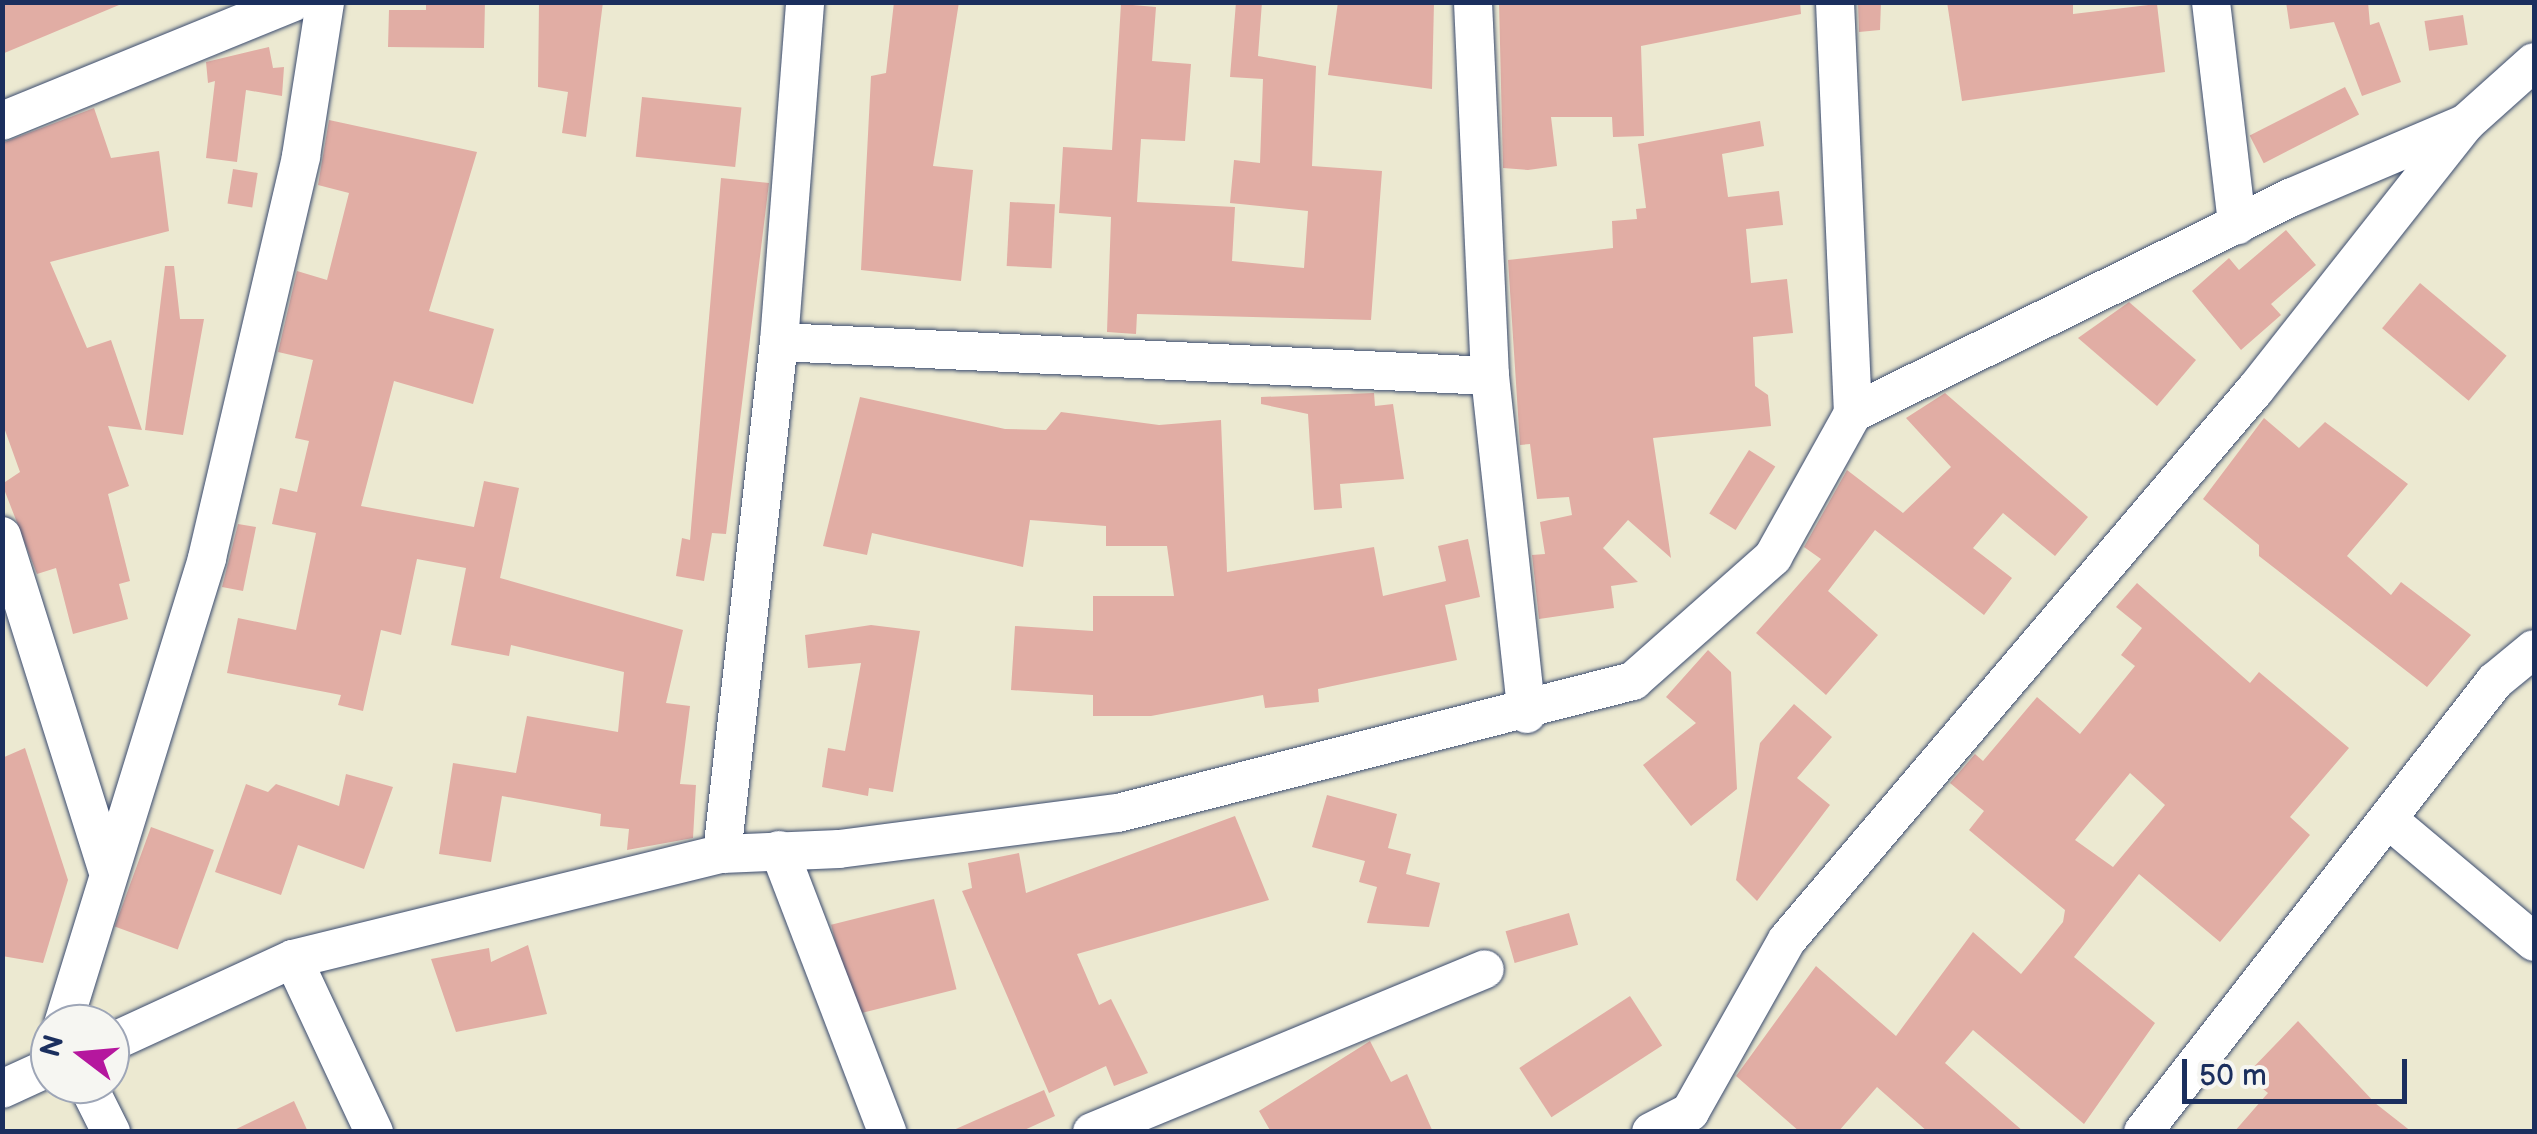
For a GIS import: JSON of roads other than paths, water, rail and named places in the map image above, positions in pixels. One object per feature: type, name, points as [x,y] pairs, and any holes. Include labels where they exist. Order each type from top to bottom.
[{"type":"street","points":[[2,121],[294,2]]},
{"type":"street","points":[[69,1004],[107,869],[206,558],[301,156],[325,2]]},
{"type":"street","points":[[722,854],[779,342],[805,2]]},
{"type":"street","points":[[1473,2],[1490,376],[1526,714]]},
{"type":"street","points":[[130,1033],[293,959],[722,854],[1118,813],[1526,714],[1633,682],[1682,645],[1772,557],[1852,413],[1835,2]]},
{"type":"street","points":[[2211,2],[2237,225]]},
{"type":"street","points":[[1651,1132],[1698,1122],[1787,940],[2255,390],[2466,123],[2534,62]]},
{"type":"street","points":[[1852,413],[2237,225],[2466,123]]},
{"type":"street","points":[[779,342],[1490,376]]},
{"type":"street","points":[[2,536],[107,869]]},
{"type":"street","points":[[2142,1132],[2390,821],[2495,680],[2534,649]]},
{"type":"street","points":[[2390,821],[2534,942]]},
{"type":"street","points":[[779,850],[888,1132]]},
{"type":"street","points":[[293,959],[374,1132]]},
{"type":"street","points":[[1092,1132],[1485,969]]},
{"type":"street","points":[[2,1089],[30,1076]]},
{"type":"street","points":[[97,1104],[111,1132]]}]
